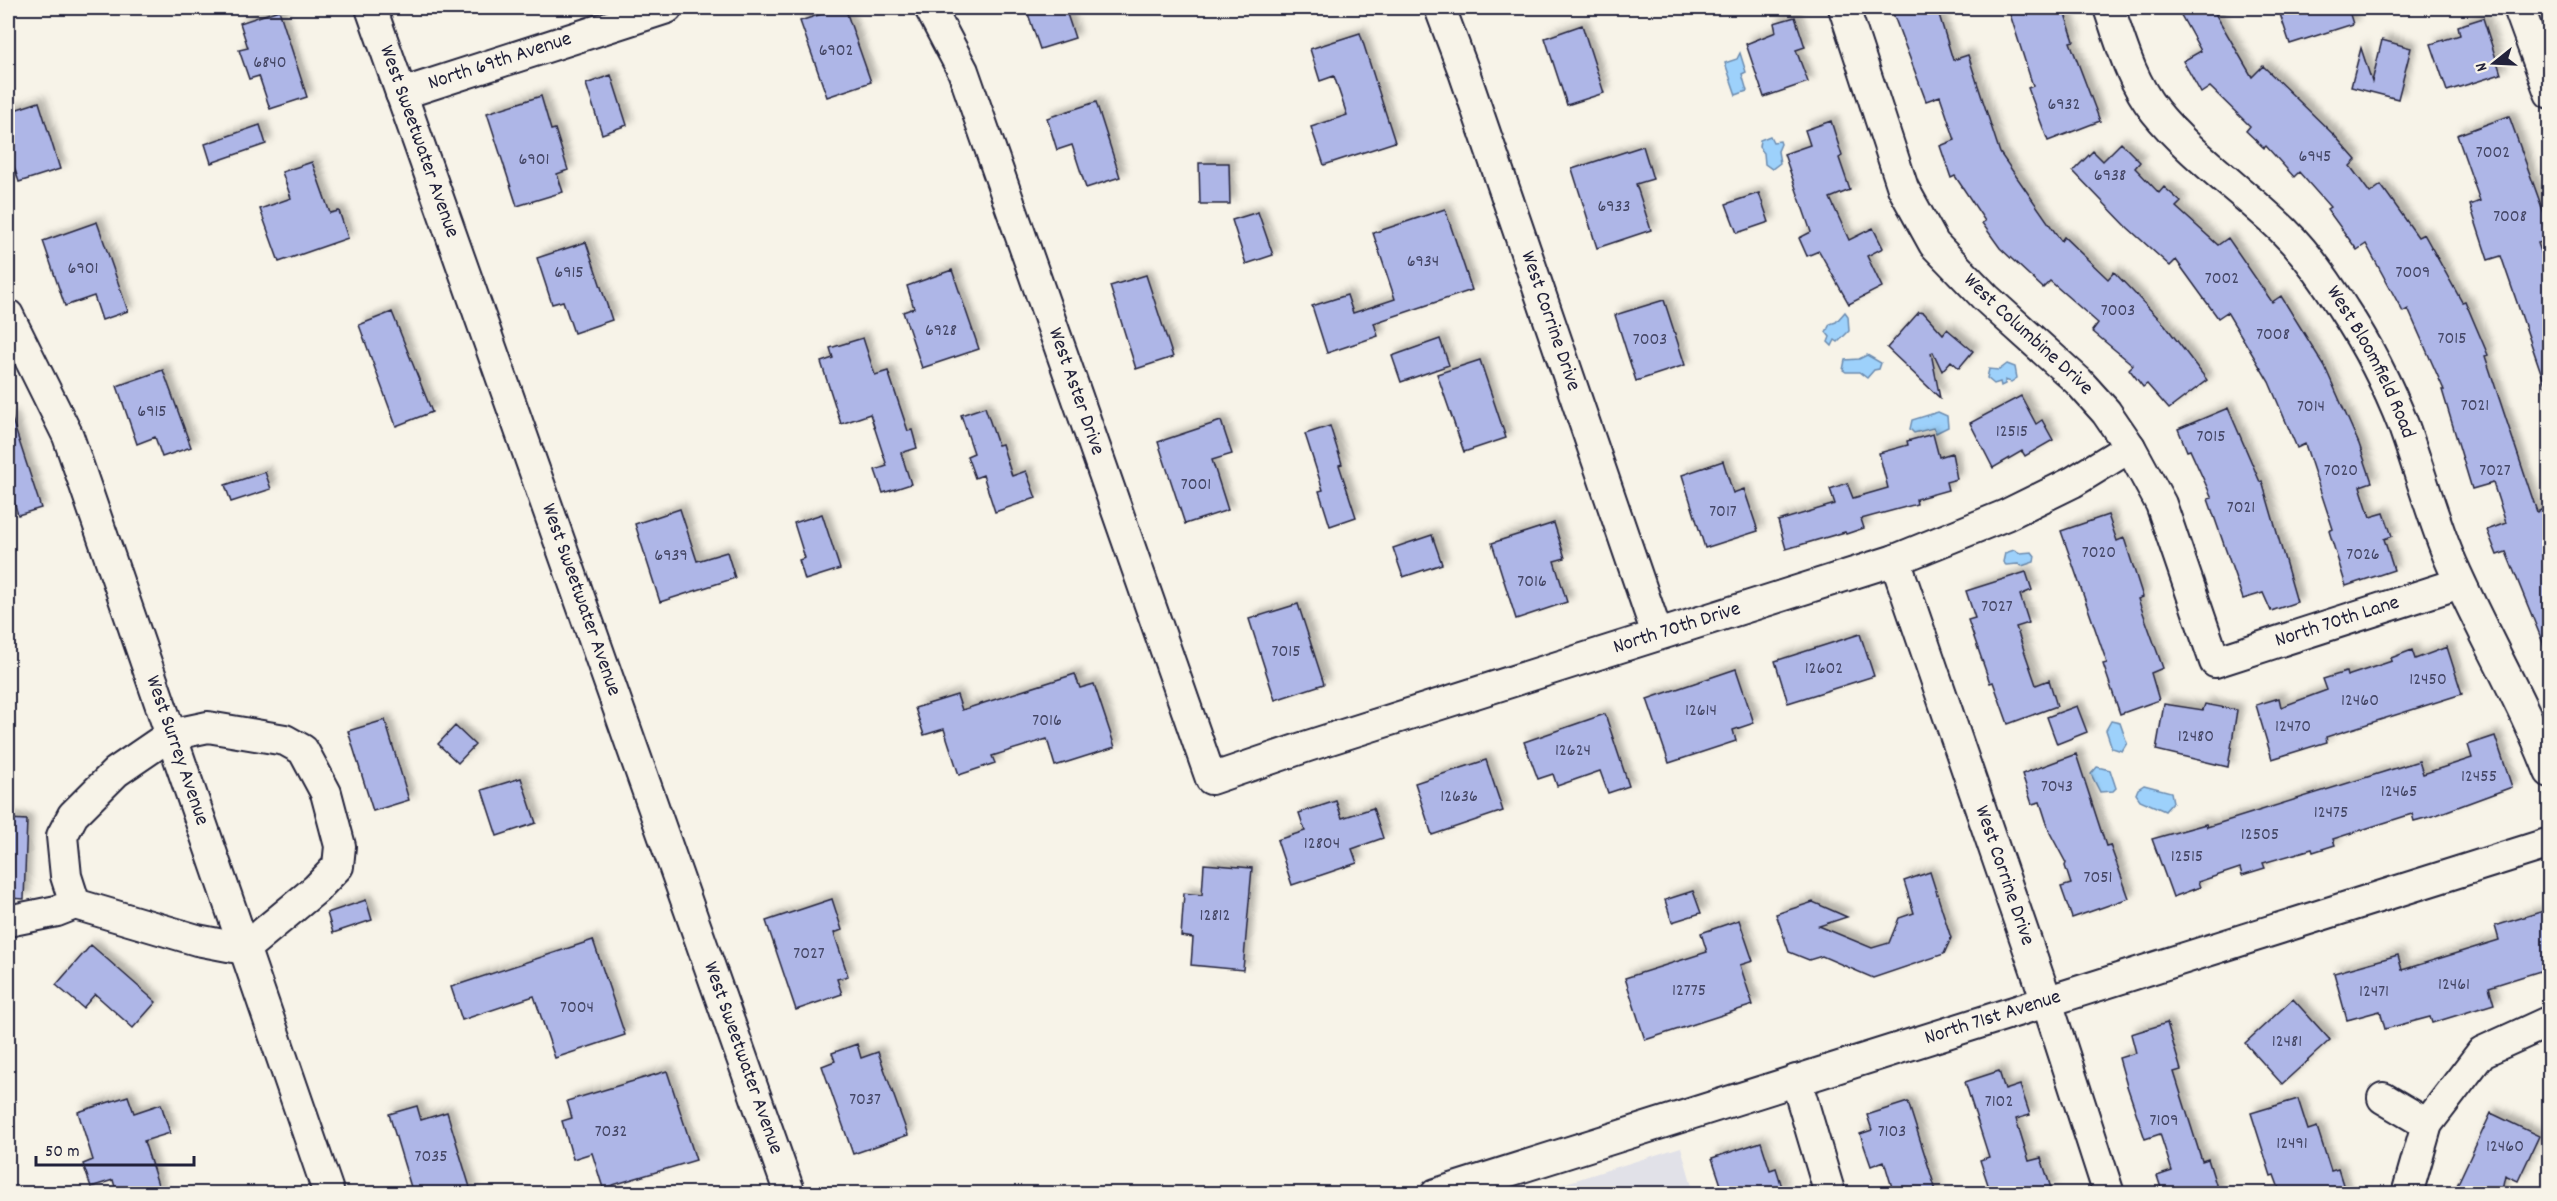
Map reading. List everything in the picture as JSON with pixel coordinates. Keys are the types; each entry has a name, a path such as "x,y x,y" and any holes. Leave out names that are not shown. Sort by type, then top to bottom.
{"street":[{"name":"West Sweetwater Avenue","path":"371,8 790,1194"},
{"name":"North 69th Avenue","path":"401,94 666,8"},
{"name":"West Aster Drive","path":"930,8 963,71 1211,779"},
{"name":"West Corrine Drive","path":"1440,8 1657,634"},
{"name":"West Columbine Drive","path":"1844,8 1903,188 1934,244 1986,298 2078,381 2106,412 2130,447 2162,504 2215,662"},
{"name":"West Bloomfield Road","path":"2109,8 2126,57 2142,92 2155,111 2176,134 2284,232 2312,264 2344,309 2373,358 2404,426 2437,528 2460,583 2550,772"},
{"path":"2519,8 2550,93"},
{"name":"West Surrey Avenue","path":"8,315 68,435 329,1194"},
{"name":"North 70th Drive","path":"1211,779 1657,634 1895,560 2006,515 2073,482 2130,447"},
{"name":"West Corrine Drive","path":"1895,560 2047,1002 2109,1194"},
{"name":"North 70th Lane","path":"2215,662 2460,583"},
{"path":"8,921 57,911 75,904 197,940 244,949 316,889 338,866 340,846 326,793 303,750 285,740 208,727 170,735 116,772 73,814 62,836 66,876 75,904"},
{"name":"North 71st Avenue","path":"1436,1194 2550,843"},
{"path":"2407,1194 2427,1124 2482,1052 2550,1021"},
{"path":"1796,1080 1830,1194"},
{"path":"2383,1098 2427,1124"}],"shaded area":[{"path":"1681,1147 1694,1193 1534,1193"}],"water":[{"path":"1740,53 1746,72 1742,74 1747,91 1736,95 1725,63 1737,59"},
{"path":"1770,136 1773,142 1780,141 1781,144 1778,151 1780,163 1772,169 1765,164 1764,153 1759,147 1760,140"},
{"path":"1845,312 1848,316 1849,331 1838,342 1835,340 1832,346 1828,342 1830,337 1826,332 1830,324 1836,322"},
{"path":"1867,355 1881,363 1879,369 1874,370 1867,378 1859,372 1843,370 1845,360 1859,359"},
{"path":"2007,364 2015,367 2017,378 2011,382 2005,380 2005,384 2001,386 2000,382 1994,384 1987,378 1989,369 1999,370"},
{"path":"1938,412 1947,416 1948,427 1936,433 1933,428 1914,433 1910,429 1912,420"},
{"path":"2014,550 2020,553 2032,552 2035,556 2034,562 2022,566 2006,565 2003,562 2005,553"},
{"path":"2111,721 2120,723 2127,743 2122,751 2112,748 2106,730"},
{"path":"2097,767 2110,770 2116,788 2113,791 2100,792 2091,774"},
{"path":"2144,785 2171,792 2173,802 2165,811 2140,800 2136,794 2138,789"}],"building":[{"path":"845,8 871,82 827,97 800,21"},
{"path":"1026,8 1065,8 1075,38 1040,49"},
{"path":"1891,8 1937,8 1953,60 1968,55 2000,153 2061,241 2064,237 2108,279 2114,272 2165,325 2207,380 2169,409 2147,384 2143,387 2129,369 2133,365 2092,331 2098,323 2050,281 2043,288 2000,248 1982,223 1985,221 1955,176 1951,178 1940,146 1955,140 1940,96 1926,101"},
{"path":"2008,8 2063,8 2074,41 2070,42 2100,121 2048,141 2028,88 2033,86"},
{"path":"2177,8 2212,8 2252,77 2263,66 2335,136 2356,160 2350,166 2370,193 2381,185 2418,237 2424,234 2462,302 2465,301 2488,355 2485,356 2537,512 2543,509 2550,527 2550,660 2506,552 2497,555 2487,530 2506,523 2493,483 2472,489 2442,390 2444,390 2408,309 2403,312 2366,244 2357,250 2327,209 2330,207 2299,172 2294,177 2266,146 2264,148 2246,131 2250,126 2210,87 2201,93 2183,61 2201,51"},
{"path":"2278,8 2348,8 2353,24 2290,44"},
{"path":"279,10 307,97 270,109 259,76 249,79 239,50 248,48 240,23"},
{"path":"1795,17 1805,47 1796,50 1808,82 1764,97 1746,44 1776,32 1774,23"},
{"path":"2483,18 2501,74 2447,91 2431,44 2460,35 2458,26"},
{"path":"1582,25 1604,93 1567,105 1545,38"},
{"path":"1360,33 1395,142 1324,165 1311,127 1347,115 1334,76 1320,81 1310,49"},
{"path":"2382,40 2411,48 2398,99 2351,87 2361,48 2372,82"},
{"path":"611,75 627,125 602,134 586,84"},
{"path":"541,96 551,130 555,129 568,170 557,174 563,192 517,206 487,113"},
{"path":"39,102 60,169 19,182 8,148 8,112"},
{"path":"1096,102 1120,177 1086,188 1072,145 1057,150 1047,118"},
{"path":"2509,116 2550,230 2550,240 2538,243 2550,279 2550,386 2546,387 2501,256 2488,260 2470,205 2480,201 2457,135"},
{"path":"1831,121 1842,156 1839,158 1850,190 1830,198 1849,240 1873,228 1883,248 1867,256 1882,287 1849,304 1819,251 1807,256 1799,238 1811,232 1784,154 1810,145 1805,130"},
{"path":"260,125 266,144 211,163 205,144"},
{"path":"2121,143 2140,162 2135,168 2159,193 2164,187 2181,202 2176,207 2218,245 2228,238 2272,302 2281,296 2325,367 2359,444 2372,482 2360,486 2370,517 2384,513 2392,536 2384,539 2394,570 2346,586 2329,531 2333,529 2305,444 2297,448 2269,382 2227,312 2218,318 2176,260 2170,266 2128,228 2073,171 2093,151 2103,161"},
{"path":"1643,146 1653,179 1636,184 1651,230 1597,248 1572,169"},
{"path":"312,162 330,213 339,211 348,238 279,262 260,209 291,198 282,172"},
{"path":"1199,163 1229,163 1230,204 1200,204"},
{"path":"1759,193 1769,222 1737,233 1726,204"},
{"path":"1445,209 1472,290 1374,323 1378,336 1327,353 1312,306 1347,295 1353,313 1395,299 1373,233"},
{"path":"1258,212 1273,255 1246,264 1232,220"},
{"path":"97,222 128,311 102,320 94,296 65,306 43,241"},
{"path":"586,242 612,320 574,333 563,301 552,304 537,258"},
{"path":"952,270 979,349 922,368 903,312 914,308 907,286"},
{"path":"1146,275 1173,357 1136,369 1110,286"},
{"path":"1664,300 1685,365 1636,381 1615,315"},
{"path":"392,312 432,412 396,426 359,325"},
{"path":"1919,312 1924,313 1943,334 1947,329 1973,351 1959,368 1951,361 1942,371 1933,352 1931,353 1940,398 1887,348"},
{"path":"863,338 875,375 888,371 908,431 912,430 917,448 901,453 911,484 883,493 875,470 887,466 870,414 841,424 821,362 833,358 830,348"},
{"path":"1440,339 1449,365 1401,382 1392,356"},
{"path":"1480,360 1506,438 1464,452 1437,374"},
{"path":"163,370 191,447 162,457 155,437 137,444 117,386"},
{"path":"2021,396 2036,424 2042,420 2053,440 2025,456 2022,451 1993,468 1970,423"},
{"path":"985,407 998,445 1002,444 1012,476 1026,471 1036,498 995,512 983,475 975,478 967,456 974,453 961,415"},
{"path":"2228,408 2260,482 2262,481 2297,602 2271,611 2263,593 2243,599 2208,499 2212,498 2178,429"},
{"path":"11,416 41,508 18,515 8,482 8,417"},
{"path":"1221,421 1232,454 1212,460 1228,510 1185,524 1158,442"},
{"path":"1330,426 1342,464 1339,465 1356,517 1330,526 1319,491 1323,490 1305,434"},
{"path":"1933,434 1939,457 1952,453 1957,479 1946,482 1948,490 1916,499 1917,504 1861,519 1864,528 1786,549 1778,521 1835,504 1830,489 1847,483 1853,498 1888,488 1879,453 1908,445 1907,441"},
{"path":"1723,461 1733,493 1744,489 1758,531 1705,548 1682,475"},
{"path":"265,472 271,489 231,502 225,485"},
{"path":"680,509 697,561 727,552 735,578 660,602 635,524"},
{"path":"822,514 840,569 805,580 799,560 805,558 794,523"},
{"path":"2108,515 2117,541 2124,538 2143,597 2138,599 2163,668 2151,673 2159,700 2120,714 2103,664 2107,663 2061,531"},
{"path":"1554,523 1565,558 1554,561 1567,602 1516,619 1492,543"},
{"path":"1432,535 1442,564 1403,577 1393,548"},
{"path":"2026,572 2032,590 2020,595 2029,623 2016,627 2036,685 2049,680 2057,706 2008,724 1993,682 1990,683 1968,620 1975,618 1966,591"},
{"path":"1298,604 1324,684 1275,700 1249,619"},
{"path":"1860,634 1874,676 1788,703 1775,661"},
{"path":"2447,647 2462,694 2326,737 2327,742 2272,759 2256,705 2279,698 2281,707 2327,690 2323,679 2346,672 2347,676 2392,661 2391,658 2412,650 2415,659"},
{"path":"1736,669 1754,723 1733,730 1736,741 1669,763 1647,699"},
{"path":"1075,674 1080,688 1094,684 1115,747 1055,766 1047,739 992,756 995,763 959,775 944,729 924,735 915,708 957,695 962,710"},
{"path":"2164,704 2203,710 2205,704 2237,710 2228,767 2156,750"},
{"path":"2077,706 2087,732 2057,744 2047,717"},
{"path":"1605,714 1629,786 1608,793 1600,771 1557,786 1553,774 1538,779 1524,742"},
{"path":"385,720 409,800 373,811 348,731"},
{"path":"455,726 475,745 458,763 438,744"},
{"path":"2495,736 2512,787 2436,815 2414,821 2412,814 2333,839 2335,845 2263,863 2265,868 2242,875 2240,868 2198,882 2200,887 2173,897 2152,839 2206,824 2207,827 2419,761 2423,774 2472,758 2468,745"},
{"path":"2076,754 2106,846 2110,845 2129,898 2072,918 2061,887 2071,884 2066,863 2050,833 2040,802 2032,804 2022,774"},
{"path":"1486,760 1503,811 1432,835 1415,783"},
{"path":"521,778 536,823 497,836 482,790"},
{"path":"1336,801 1342,818 1373,808 1383,838 1352,849 1357,863 1292,885 1277,840 1305,831 1299,813"},
{"path":"8,819 27,820 24,899 8,898"},
{"path":"1204,864 1252,868 1243,970 1191,965 1193,938 1181,936 1184,893 1202,895"},
{"path":"1930,872 1951,938 1944,954 1873,978 1822,956 1809,960 1789,952 1776,914 1813,902 1847,917 1819,926 1872,948 1889,943 1899,918 1914,913 1904,881"},
{"path":"1693,891 1701,913 1672,922 1665,900"},
{"path":"832,899 842,930 834,933 848,976 837,979 842,994 796,1010 766,921"},
{"path":"366,900 372,920 333,933 327,913"},
{"path":"2550,909 2550,968 2489,987 2494,1004 2432,1023 2430,1017 2385,1029 2380,1011 2347,1020 2334,973 2398,955 2402,970 2499,940 2495,926"},
{"path":"1739,920 1753,961 1740,965 1753,1005 1645,1040 1625,978 1707,952 1701,933"},
{"path":"593,940 625,1035 555,1058 534,996 462,1020 451,987"},
{"path":"91,945 156,1002 133,1028 95,994 83,1008 56,985"},
{"path":"2293,999 2330,1040 2282,1084 2245,1043"},
{"path":"2167,1023 2181,1070 2174,1072 2202,1161 2208,1159 2219,1194 2163,1194 2157,1176 2172,1171 2160,1134 2145,1139 2127,1086 2119,1058 2136,1053 2131,1034"},
{"path":"857,1044 861,1058 878,1052 908,1135 853,1154 822,1066 835,1061 832,1053"},
{"path":"667,1071 696,1160 603,1188 592,1153 573,1159 562,1121 572,1118 567,1101"},
{"path":"1999,1071 2005,1090 2020,1085 2030,1115 2016,1119 2029,1161 2041,1158 2051,1188 2034,1194 1991,1194 1980,1160 1989,1157 1965,1082"},
{"path":"128,1096 134,1113 161,1104 170,1133 144,1141 161,1194 117,1194 113,1180 91,1187 83,1164 93,1160 78,1112"},
{"path":"2298,1099 2308,1130 2317,1127 2331,1171 2338,1169 2346,1194 2281,1194 2274,1175 2271,1176 2251,1113"},
{"path":"1908,1102 1937,1194 1894,1194 1884,1161 1871,1166 1860,1134 1872,1130 1867,1115"},
{"path":"417,1106 421,1120 447,1112 472,1194 413,1194 389,1114"},
{"path":"2491,1113 2539,1136 2518,1181 2505,1175 2501,1194 2453,1194"},
{"path":"1761,1142 1770,1170 1776,1168 1783,1190 1772,1194 1724,1194 1712,1158"}]}
